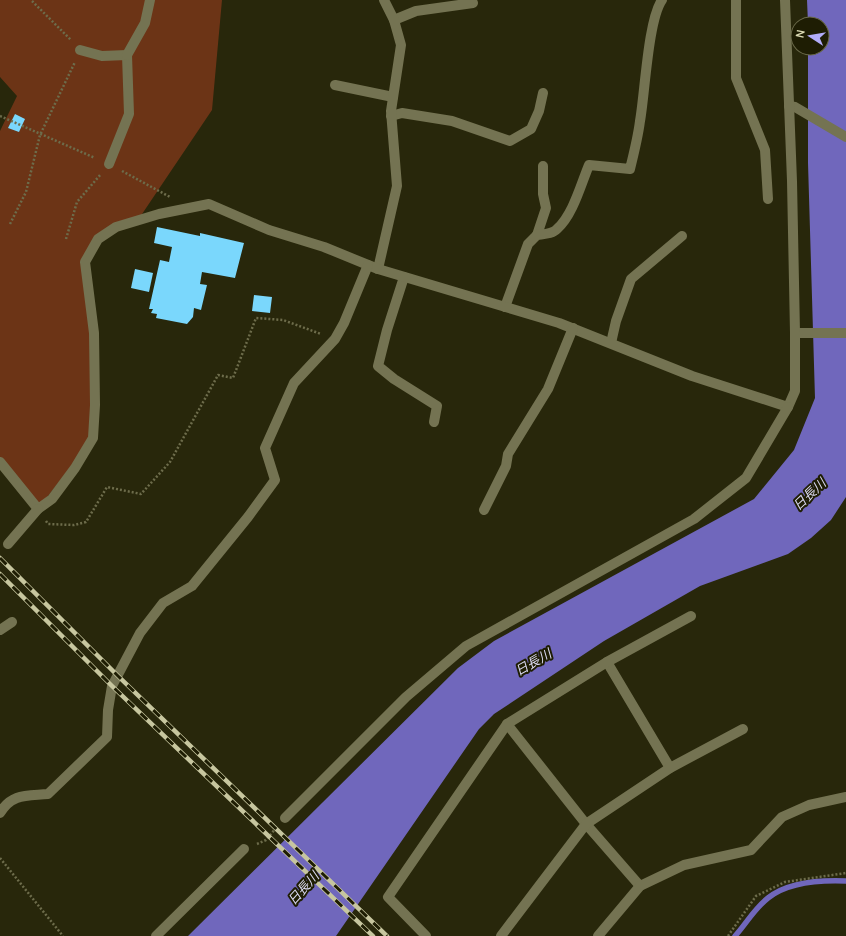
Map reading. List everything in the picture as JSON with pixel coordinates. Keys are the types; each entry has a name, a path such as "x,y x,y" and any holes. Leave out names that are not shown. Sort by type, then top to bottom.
{"street":[{"path":"109,164 129,114 127,55 145,23 150,0"},
{"path":"378,269 397,186 391,116 400,45 394,20 384,0"},
{"path":"537,235 546,234 557,230 572,207 589,165 630,169 640,121 650,43 658,6 662,0"},
{"path":"736,0 736,78 765,150 768,199"},
{"path":"285,818 406,698 466,646 694,519 746,478 788,407 795,391 799,333 792,107 785,0"},
{"path":"394,20 416,11 473,3"},
{"path":"80,50 102,56 127,55"},
{"path":"335,85 393,97"},
{"path":"391,116 402,114 452,120 510,141 531,129 539,111 543,93"},
{"path":"792,107 846,137"},
{"path":"505,307 528,244 537,235 546,208 543,194 543,166"},
{"path":"8,544 38,509 52,499 75,468 93,438 95,405 94,333 85,262 98,239 116,227 159,214 209,204 269,230 324,247 378,269 573,328 692,376 788,407"},
{"path":"611,343 616,321 632,279 682,236"},
{"path":"0,813 6,804 20,796 48,794 108,736 108,710 112,686 140,633 163,603 192,586 248,517 275,480 265,448 294,383 335,339 353,304 368,265"},
{"path":"404,276 387,330 378,366 394,379 437,406 434,422"},
{"path":"484,510 506,466 508,454 548,389 573,328"},
{"path":"799,333 846,333"},
{"path":"0,462 38,509"},
{"path":"426,936 388,897 507,724 607,662 691,616"},
{"path":"0,630 12,622"},
{"path":"607,662 670,768"},
{"path":"507,724 586,824 640,886"},
{"path":"501,936 586,824 670,768 743,729"},
{"path":"598,936 640,886 684,865 751,850 782,817 809,805 846,797"},
{"path":"156,936 244,849"}],"path":[{"path":"10,224 26,192 40,135 80,50 32,1"},
{"path":"0,116 40,135"},
{"path":"66,239 76,202 109,164"},
{"path":"38,509 48,524 74,525 86,522 107,487 140,494 170,462 218,375 232,378 256,318 283,320 335,339"},
{"path":"244,849 266,840 285,818"},
{"path":"0,858 63,936"},
{"path":"728,936 756,896 785,882 846,873"}],"shaded area":[{"path":"0,0 222,0 212,110 138,220 98,239 85,262 94,333 93,438 38,509 0,459 0,131 17,96 0,77"}],"water":[{"name":"日長川","path":"807,0 846,0 846,497 831,520 811,538 788,554 700,586 604,641 494,714 479,729 336,936 188,936 458,668 494,641 754,499 794,450 815,398 808,163 808,56 830,56 830,16 808,16"}],"building":[{"path":"15,114 25,119 19,132 8,128"},
{"path":"157,227 200,236 200,233 244,243 235,278 202,272 200,284 207,285 201,310 194,308 193,317 187,324 156,318 157,314 151,313 153,309 149,309 160,260 169,262 172,247 154,243"},
{"path":"135,269 153,273 149,292 131,288"},
{"path":"254,295 272,297 270,313 252,311"}],"waterway":[{"path":"735,936 758,907 768,898 785,888 805,883 846,881"}],"railway":[{"path":"0,558 118,676 387,936"},
{"path":"0,574 112,686 373,936"}]}
